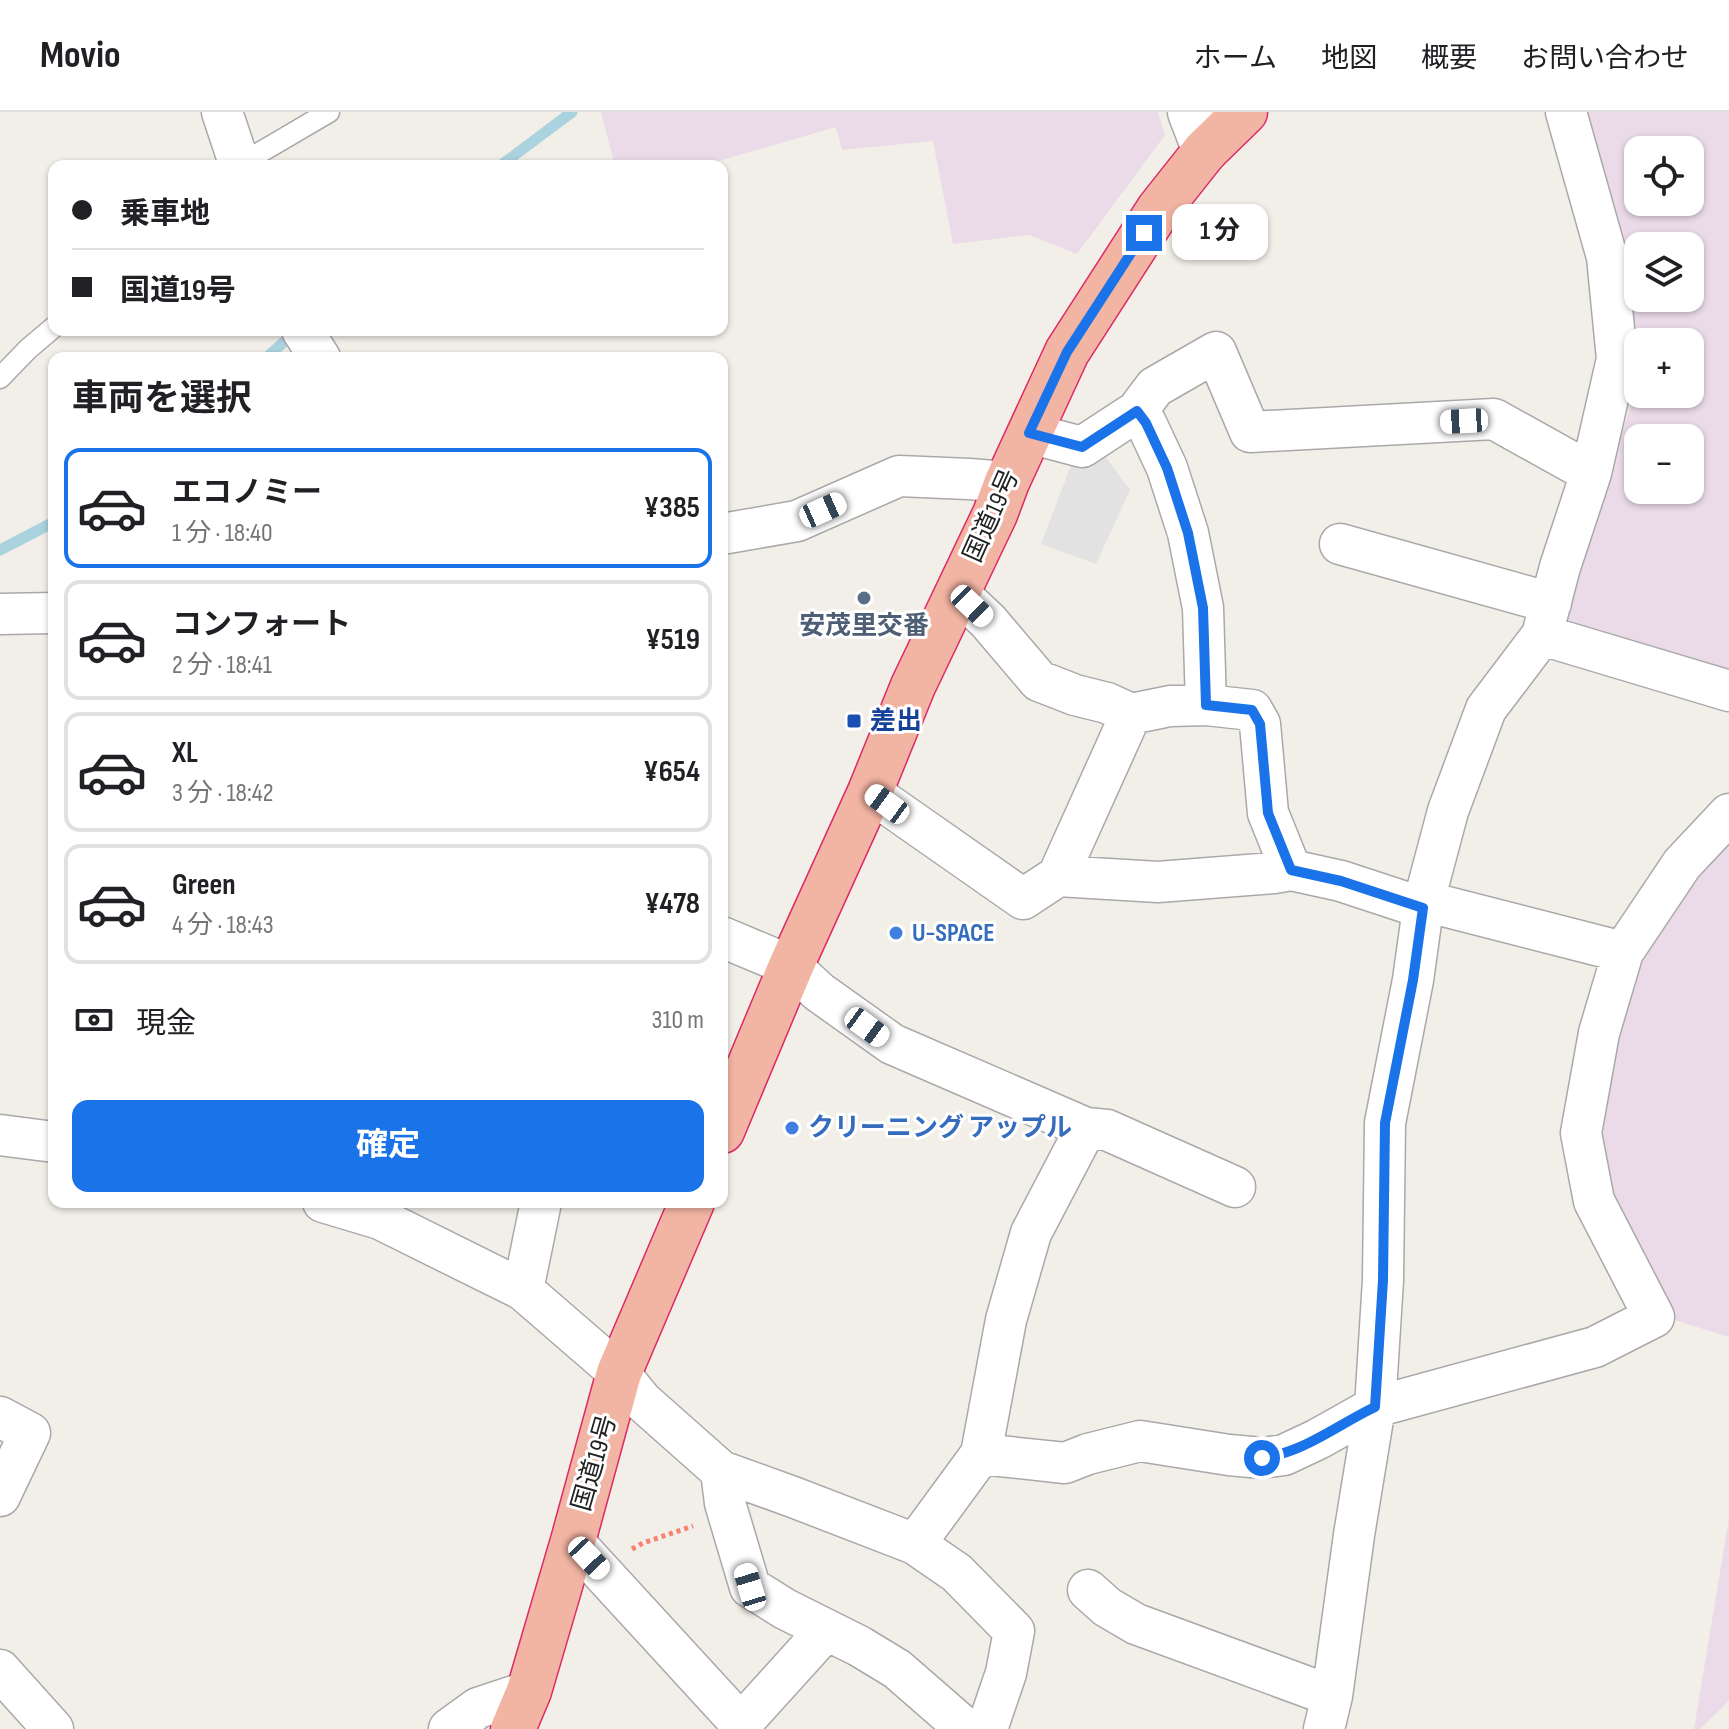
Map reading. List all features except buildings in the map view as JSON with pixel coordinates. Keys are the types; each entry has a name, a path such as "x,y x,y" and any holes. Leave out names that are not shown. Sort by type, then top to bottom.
{"highway":[{"name":"国道19号","path":"728,1117 913,686 995,514 1067,352 1159,209 1198,131 1245,112"},
{"name":"国道19号","path":"521,1710 573,1541 619,1373 689,1208"}],"street":[{"path":"222,112 237,160"},
{"path":"1088,1590 1107,1607 1136,1624 1328,1712 1375,1407 1383,1280 1385,1123 1413,980 1424,904 1448,811 1486,709 1546,619 1591,473 1617,359 1607,257 1566,112"},
{"path":"1029,433 1082,447 1137,411 1155,387 1216,352 1250,432 1494,419 1591,473"},
{"path":"1137,411 1167,468 1188,533 1203,608 1206,705"},
{"path":"728,533 797,521 899,476 1007,482"},
{"path":"1340,544 1546,619 1729,691"},
{"path":"957,592 988,621 1039,681 1131,714 1170,706 1206,705 1252,710 1260,724 1268,813 1291,870"},
{"path":"0,614 48,613"},
{"path":"870,792 1023,899 1058,876 1131,714"},
{"path":"981,1454 1065,1463 1140,1441 1229,1455 1262,1458 1284,1455 1375,1407 1595,1347 1654,1317 1594,1201 1581,1133 1599,1033 1623,952 1682,864 1729,814"},
{"path":"1058,876 1158,882 1291,870 1623,952"},
{"path":"728,940 791,966 819,992 892,1044 1086,1128 1107,1130 1235,1187"},
{"path":"915,1544 981,1454 1006,1320 1031,1233 1086,1128"},
{"path":"0,1135 48,1141"},
{"path":"343,1208 380,1219 523,1290 619,1373 642,1401 721,1471 915,1544 957,1573 1014,1631 1006,1673 987,1729"},
{"path":"523,1290 540,1208"},
{"path":"0,1417 30,1433 0,1496"},
{"path":"721,1471 727,1511 750,1587 897,1669 966,1729"},
{"path":"573,1541 741,1724 826,1630"},
{"path":"0,1670 53,1729"},
{"path":"449,1729 478,1708 521,1710"}],"lane":[{"path":"247,160 329,112"},
{"path":"0,378 48,332"}],"path":[{"path":"621,1556 643,1543 727,1511"}],"shaded area":[{"path":"601,112 1158,112 1165,135 1077,254 1029,235 953,244 933,141 842,150 836,127 722,160 613,160"},
{"path":"1582,112 1729,112 1729,684 1560,630 1624,427 1624,504 1704,504 1704,424 1625,424 1630,408 1704,408 1704,328 1635,328 1632,312 1704,312 1704,232 1624,232 1624,286"},
{"path":"1099,448 1130,490 1096,564 1041,544 1075,455"},
{"path":"1729,830 1729,1337 1668,1318 1587,1136 1630,955"},
{"path":"1729,1518 1729,1701 1700,1729 1694,1729"}],"waterway":[{"path":"508,160 572,112"},
{"path":"273,352 291,336"},
{"path":"0,550 48,525"}],"place":[{"name":"安茂里交番","path":"864,598"},
{"name":"差出","path":"854,721"},
{"name":"U-SPACE","path":"896,933"},
{"name":"クリーニング アップル","path":"792,1128"}],"route":[{"path":"1144,233 1067,352 1029,433 1082,447 1137,411 1167,468 1188,533 1203,608 1206,705 1252,710 1260,724 1268,813 1291,870 1341,881 1423,908 1413,980 1385,1123 1383,1280 1375,1407 1284,1455 1262,1458"}]}
